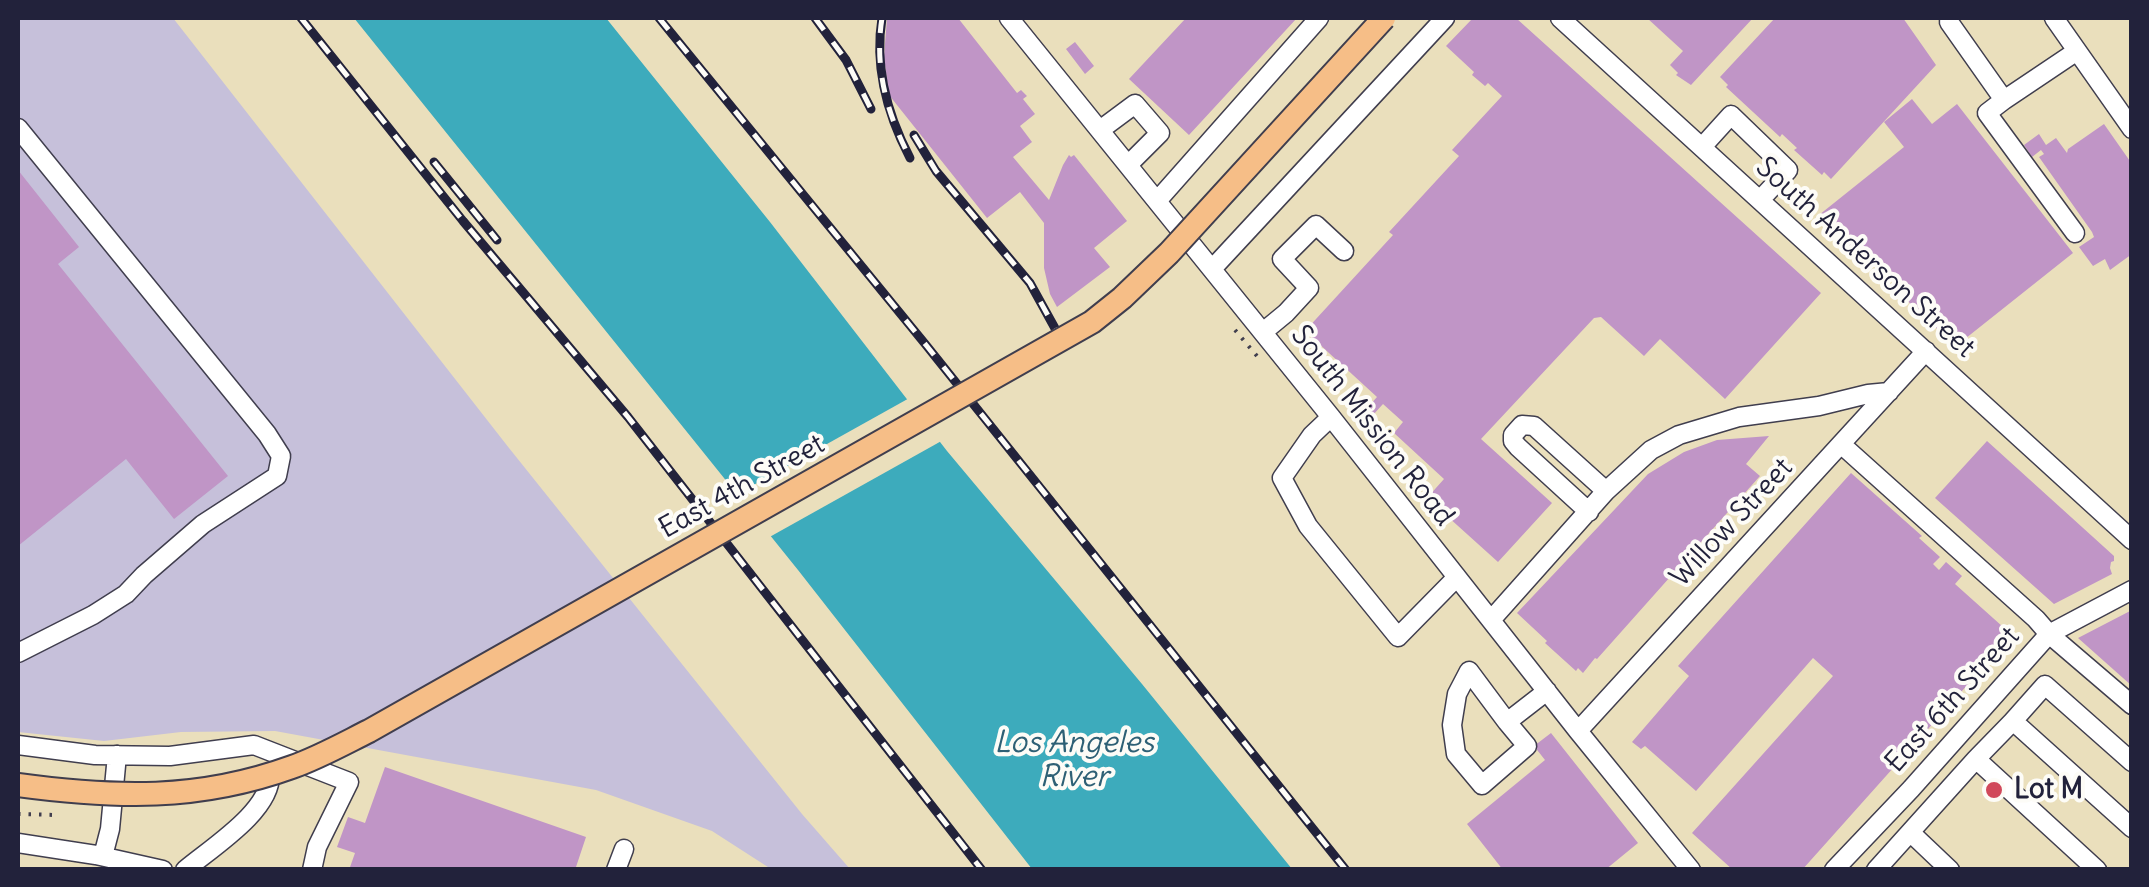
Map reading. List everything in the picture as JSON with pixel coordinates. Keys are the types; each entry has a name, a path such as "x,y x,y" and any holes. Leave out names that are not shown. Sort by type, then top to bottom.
{"main road":[{"name":"East 4th Street","path":"18,785 147,796 212,789 270,775 368,732 1078,331 1122,298 1169,252 1384,18"}],"street":[{"name":"South Mission Road","path":"1010,18 1691,870"},
{"path":"1157,201 1320,18"},
{"path":"1212,269 1444,18"},
{"path":"2054,18 2132,129"},
{"name":"South Anderson Street","path":"1572,21 1702,147 2132,540"},
{"path":"1950,22 2004,100"},
{"path":"2076,234 1987,113 2077,50"},
{"path":"1100,130 1135,104 1160,133 1128,165"},
{"path":"1702,147 1731,115 1788,170 1760,200"},
{"path":"18,128 281,456 276,476 203,524 126,594 18,654"},
{"path":"1263,332 1309,288 1282,260 1304,236 1316,225 1344,250"},
{"name":"Willow Street","path":"1578,732 1926,352"},
{"path":"1490,620 1606,491 1650,450 1679,436 1739,418 1889,392"},
{"path":"1331,417 1312,435 1282,478 1308,526 1398,638 1457,577"},
{"path":"1588,512 1518,446 1513,435 1522,425 1534,426 1606,491"},
{"path":"1842,445 2132,705"},
{"name":"East 6th Street","path":"1834,870 2050,634 2132,590"},
{"path":"1469,671 1507,722 1527,746 1482,785 1456,754 1452,724 1457,694 1469,671"},
{"path":"2006,682 2030,702"},
{"path":"1876,870 2045,685 2132,762"},
{"path":"1507,722 1547,691"},
{"path":"2012,721 2132,828"},
{"path":"18,745 95,755 170,756 254,745 349,782 318,847 312,870"},
{"path":"91,859 110,829 117,755"},
{"path":"1976,760 2097,870"},
{"path":"185,870 255,811 266,796 270,775"},
{"path":"1898,802 1950,870"},
{"path":"18,843 164,870"},
{"path":"616,870 624,849"}],"path":[{"path":"18,814 56,816"}],"shaded area":[{"path":"18,18 173,18 509,448 850,869 771,869 712,831 596,790 275,731 181,732 104,741 18,732"}],"water":[{"name":"Los Angeles River","path":"354,18 606,18 947,451 1292,869 1032,869 798,570"}],"pier":[{"path":"913,396 945,439 766,539 732,497"}],"building":[{"path":"887,18 958,18 1017,93 1021,90 1027,96 1023,99 1035,114 1020,126 1032,142 1013,157 1049,200 1063,165 1069,155 1074,155 1127,221 1094,248 1110,267 1057,307 1044,268 1044,223 1020,192 987,218 889,95 884,57"},
{"path":"1186,18 1297,18 1189,135 1129,79"},
{"path":"1473,18 1516,18 1821,293 1725,399 1660,339 1644,356 1601,317 1594,318 1481,439 1552,503 1498,562 1427,498 1444,479 1394,433 1403,422 1383,404 1373,415 1366,409 1377,397 1305,331 1393,235 1389,232 1459,156 1452,150 1502,96 1472,75 1474,72 1446,46"},
{"path":"1647,18 1753,18 1691,85 1676,75 1670,65 1683,51"},
{"path":"1775,18 1903,18 1936,65 1831,179 1794,150 1797,148 1782,134 1780,137 1720,77"},
{"path":"1075,42 1094,66 1085,74 1066,49"},
{"path":"1912,99 1932,124 1957,104 2073,253 1956,346 1912,306 1876,261 1868,267 1819,215 1904,147 1884,122"},
{"path":"2104,124 2132,164 2132,254 2110,270 2105,259 2093,266 2079,247 2094,237 2092,232 2039,157 2044,154 2041,150 2032,157 2024,145 2039,134 2046,145 2056,138 2067,153"},
{"path":"18,170 79,247 58,264 228,476 174,519 126,459 18,546"},
{"path":"1769,436 1746,464 1760,476 1583,673 1545,643 1517,613 1648,474 1684,452 1717,440"},
{"path":"1987,441 2114,556 2112,574 2054,604 1935,498"},
{"path":"1851,473 1922,536 1919,538 1940,557 1933,564 1939,570 1946,562 1962,576 1955,584 2012,635 1802,870 1733,870 1692,833 1833,676 1813,658 1696,791 1645,746 1641,749 1632,742 1689,676 1678,666"},
{"path":"2132,610 2132,686 2078,638"},
{"path":"1551,733 1638,843 1605,870 1503,870 1467,824 1545,760 1534,746"},
{"path":"385,767 586,837 575,870 349,870 355,853 337,847 348,817 365,823"}],"railway":[{"path":"301,18 463,221 628,417 982,870"},
{"path":"659,18 1346,870"},
{"path":"815,18 846,60 871,109"},
{"path":"882,18 880,55 884,90 910,158"},
{"path":"914,135 936,171 1030,283 1062,341"},
{"path":"434,162 497,240"}],"place":[{"name":"Lot M","path":"1994,790"}]}
